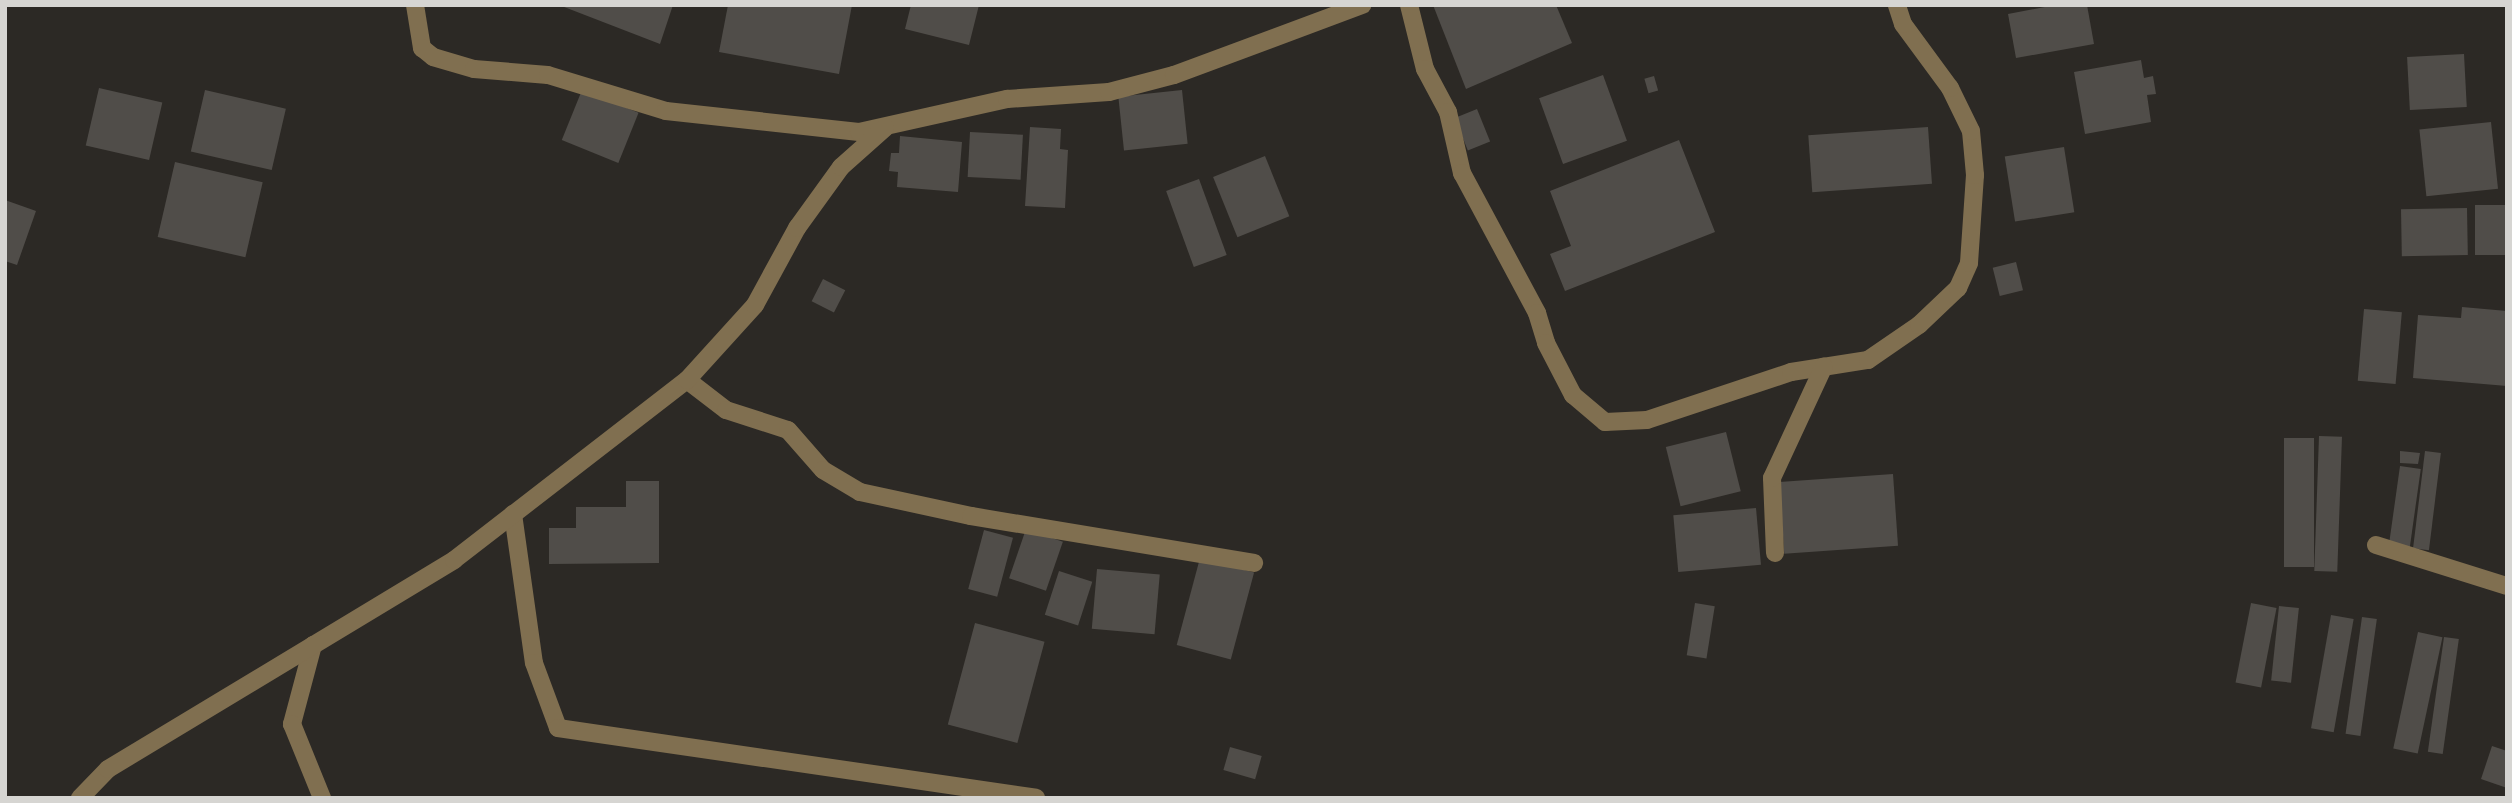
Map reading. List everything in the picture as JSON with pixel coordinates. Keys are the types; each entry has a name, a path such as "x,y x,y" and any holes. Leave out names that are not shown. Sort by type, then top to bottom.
{"street":[{"path":"415,5 422,48 433,57 474,69 548,75 666,111 859,132 1007,99 1109,92 1174,75 1362,5"},
{"path":"1409,5 1424,69 1448,112 1462,173 1537,313 1546,343 1573,395 1605,422 1647,420 1791,372 1868,360 1896,342 1942,305 1958,288 1969,263 1975,175 1971,131 1950,88 1903,24 1896,5"},
{"path":"80,798 108,769 454,560 687,380 755,305 797,228 841,167 885,128"},
{"path":"1775,553 1772,478 1824,366"},
{"path":"687,380 726,410 788,430 823,471 860,492 971,516 1254,563"},
{"path":"513,514 534,663 558,729 1036,798"},
{"path":"2376,545 2507,586"},
{"path":"313,645 292,724 322,798"}],"building":[{"path":"559,5 673,5 660,44"},
{"path":"728,5 852,5 839,74 719,52"},
{"path":"911,5 979,5 969,45 905,29"},
{"path":"1433,5 1556,5 1572,43 1466,89"},
{"path":"2055,5 2087,5 2094,44 2016,58 2008,14"},
{"path":"2464,54 2467,107 2410,110 2407,57"},
{"path":"2141,60 2144,78 2153,76 2156,94 2147,95 2151,122 2085,134 2074,72"},
{"path":"1603,75 1627,141 1563,164 1539,98"},
{"path":"1654,76 1658,90 1649,93 1644,79"},
{"path":"99,88 162,103 149,160 86,145"},
{"path":"205,90 286,109 272,170 191,151"},
{"path":"582,90 639,113 618,163 562,140"},
{"path":"1182,90 1188,144 1124,150 1118,97"},
{"path":"1477,109 1490,141 1468,150 1455,118"},
{"path":"2491,122 2498,189 2426,196 2419,130"},
{"path":"1030,127 1061,129 1060,149 1068,150 1065,208 1025,206"},
{"path":"1928,127 1932,184 1812,192 1808,135"},
{"path":"970,132 1023,135 1021,180 968,177"},
{"path":"900,136 962,142 958,192 897,187 898,172 889,171 891,153 899,153"},
{"path":"1679,140 1715,232 1565,291 1550,254 1571,246 1550,191"},
{"path":"2064,147 2074,212 2015,222 2005,156"},
{"path":"1265,156 1289,216 1237,237 1213,177"},
{"path":"175,162 263,182 245,257 158,237"},
{"path":"1199,179 1227,255 1194,267 1166,191"},
{"path":"5,200 36,211 17,265 5,261"},
{"path":"2475,205 2507,205 2507,255 2475,255"},
{"path":"2467,208 2468,255 2402,256 2401,209"},
{"path":"2016,262 2023,290 2000,296 1993,268"},
{"path":"823,279 845,290 834,313 812,301"},
{"path":"2462,307 2507,311 2507,386 2413,378 2418,315 2461,318"},
{"path":"2364,309 2402,312 2396,384 2358,381"},
{"path":"1726,432 1741,491 1681,506 1666,447"},
{"path":"2319,436 2342,437 2337,572 2314,571"},
{"path":"2284,438 2314,438 2314,567 2284,567"},
{"path":"2400,451 2420,453 2418,464 2400,463"},
{"path":"2425,451 2441,453 2429,550 2413,548"},
{"path":"2400,466 2421,469 2410,548 2389,545"},
{"path":"1893,474 1898,546 1784,554 1779,482"},
{"path":"626,481 659,481 659,563 549,564 549,528 576,528 576,507 626,507"},
{"path":"1756,508 1761,565 1678,572 1673,515"},
{"path":"1026,529 1063,542 1046,591 1009,578"},
{"path":"984,530 1013,538 997,597 968,589"},
{"path":"1200,558 1254,572 1231,659 1177,645"},
{"path":"1097,569 1160,574 1155,634 1092,629"},
{"path":"1059,571 1092,582 1078,626 1045,615"},
{"path":"1695,603 1715,606 1706,658 1687,655"},
{"path":"2251,603 2277,608 2261,687 2236,683"},
{"path":"2279,606 2299,608 2291,683 2271,681"},
{"path":"2331,615 2354,619 2334,732 2311,728"},
{"path":"2362,617 2377,619 2360,736 2346,734"},
{"path":"975,623 1045,642 1017,743 948,724"},
{"path":"2418,632 2442,637 2418,754 2393,748"},
{"path":"2444,637 2459,639 2443,754 2428,752"},
{"path":"2492,746 2507,751 2507,788 2481,779"},
{"path":"1230,747 1262,756 1255,779 1223,770"}]}
